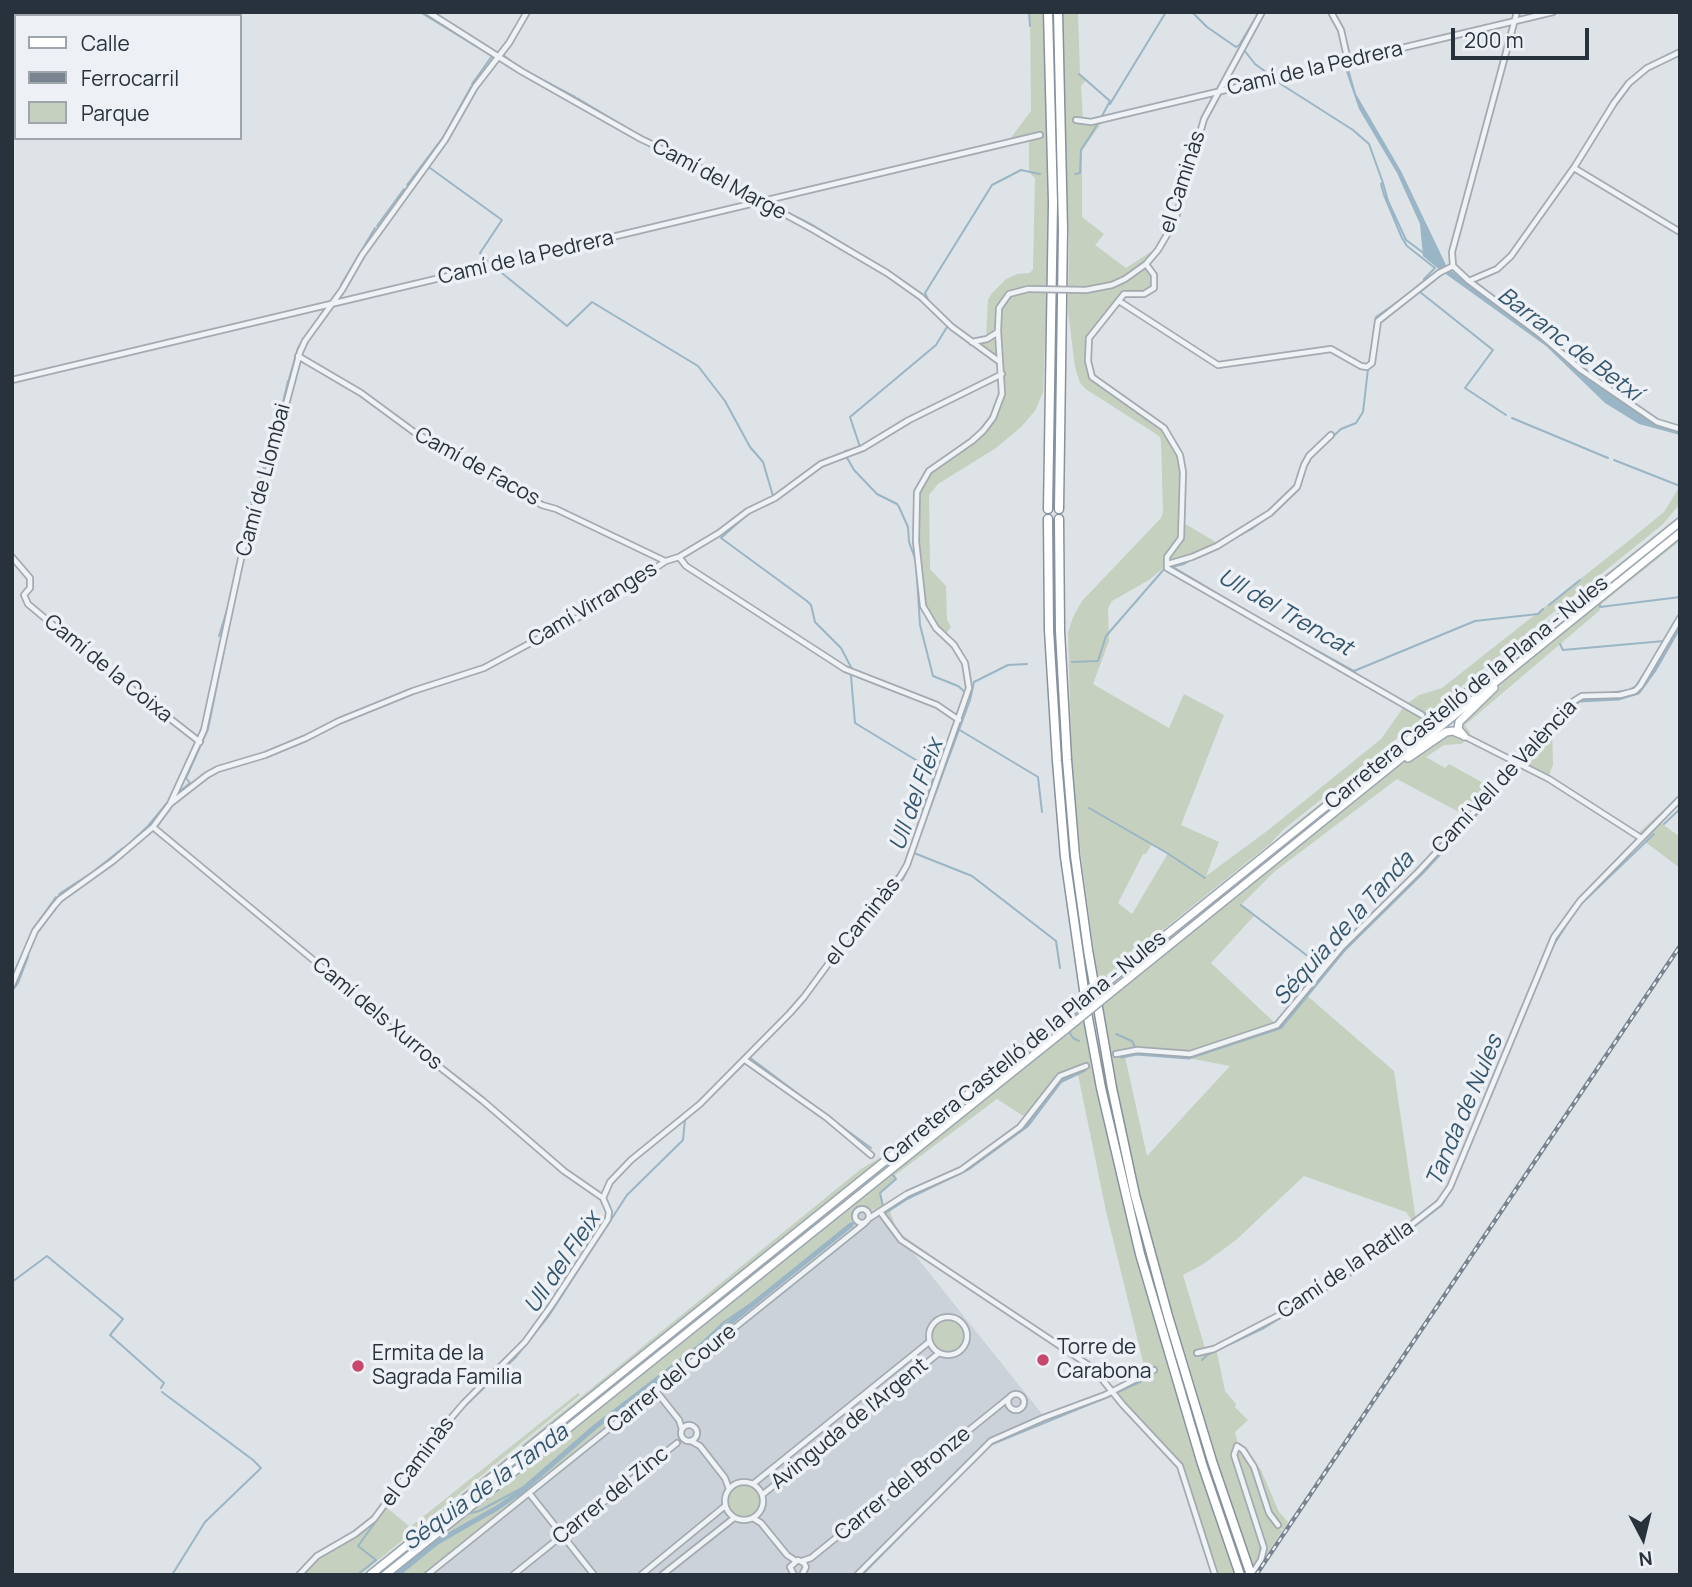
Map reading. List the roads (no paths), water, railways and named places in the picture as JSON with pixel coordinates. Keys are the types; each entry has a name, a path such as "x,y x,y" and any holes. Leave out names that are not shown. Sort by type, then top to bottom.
{"highway":[{"path":"1048,12 1053,191 1048,509"},
{"path":"1058,12 1063,217 1059,509"},
{"path":"1048,519 1049,630 1057,761 1065,857 1088,1018 1101,1088 1140,1254 1198,1451 1239,1572"},
{"path":"1059,519 1060,631 1067,760 1075,856 1101,1028 1135,1195 1154,1264 1212,1461 1252,1575"}],"main road":[{"name":"Carretera Castelló de la Plana - Nules","path":"370,1575 1680,522"},
{"name":"Carretera Castelló de la Plana - Nules","path":"385,1575 1680,533"},
{"path":"1464,736 1458,726 1464,716 1594,602"},
{"path":"1328,817 1440,735 1449,731 1464,736"}],"street":[{"name":"Camí del Marge","path":"428,12 497,56 641,139 762,202 887,274 921,297 940,317 1001,362"},
{"name":"Camí de Llombai","path":"12,985 35,931 60,899 113,861 153,827 170,804 200,742 210,707 222,639 250,517 272,458 298,356 305,341 333,304 374,237 445,140 475,87 509,43 527,12"},
{"name":"el Caminàs","path":"299,1575 317,1556 355,1534 374,1519 433,1439 464,1403 525,1342 600,1233 608,1212 603,1198 610,1182 631,1160 700,1104 804,997 862,916 900,877 907,865 966,700 969,679 965,663 957,649 936,628 923,606 916,541 917,492 929,471 972,441 993,418 1002,394 998,331 999,308 1003,301 1017,290 1086,290 1112,285 1146,264 1158,250 1175,221 1200,130 1262,12"},
{"path":"1331,12 1341,30 1348,61"},
{"path":"1517,12 1452,252 1453,266 1600,383 1657,422 1680,429"},
{"name":"Camí de la Pedrera","path":"1076,120 1091,122 1553,12"},
{"path":"1469,281 1497,269 1511,256 1574,168 1629,83 1647,68 1680,52"},
{"name":"Camí de la Pedrera","path":"12,380 1040,135"},
{"path":"1574,168 1680,232"},
{"path":"1146,264 1154,275 1154,288 1144,294 1124,294 1089,338 1089,371 1098,383 1167,431 1180,455 1183,472 1181,538 1167,557 1167,568 1422,715"},
{"path":"1119,301 1218,365 1331,349 1361,366 1367,366 1372,363 1378,321 1439,273 1453,266"},
{"path":"972,342 987,339 998,331"},
{"name":"Camí de Facos","path":"298,356 361,393 414,432 542,505 556,509 666,561"},
{"name":"Camí Virranges","path":"170,804 218,769 265,755 413,691 484,668 590,611 666,561 679,557 719,533 748,511 775,498 821,464 863,448 909,420 1002,374"},
{"path":"1168,564 1183,561 1217,546 1270,513 1297,487 1304,465 1313,450 1331,435"},
{"path":"679,557 686,566 845,669 937,705 959,720"},
{"name":"Camí de la Coixa","path":"12,558 30,578 30,588 24,596 28,604 200,742"},
{"name":"Camí Vell de València","path":"1116,1054 1137,1050 1190,1054 1277,1025 1341,948 1418,872 1543,738 1563,708 1582,696 1620,695 1635,691 1680,618"},
{"path":"1464,736 1549,779 1641,838"},
{"name":"Camí de la Ratlla","path":"1197,1353 1214,1349 1291,1309 1365,1261 1440,1203 1450,1187 1554,937 1580,901 1680,799"},
{"name":"Camí dels Xurros","path":"153,827 317,963 395,1032 483,1101 564,1171 603,1198"},
{"path":"745,1059 827,1118 871,1155"},
{"path":"866,1211 866,1221 857,1222 854,1217 860,1209 880,1213 907,1194 961,1170 1020,1127 1060,1076 1086,1066"},
{"path":"880,1213 901,1240 1093,1368 1135,1419 1180,1466 1215,1575"},
{"name":"Carrer del Coure","path":"427,1575 851,1236 866,1221 880,1213"},
{"name":"Carrer del Coure","path":"851,1236 857,1222"},
{"path":"947,1317 953,1317 963,1324 967,1336 962,1348 951,1355 939,1353 929,1342 929,1331 936,1321 947,1317"},
{"name":"Avinguda de l'Argent","path":"753,1484 929,1342"},
{"name":"Avinguda de l'Argent","path":"762,1495 939,1353"},
{"path":"858,1575 991,1441 1113,1391 1154,1370"},
{"path":"656,1391 679,1420 686,1434 725,1478 729,1489"},
{"path":"1020,1395 1024,1403 1019,1409 1010,1407 1010,1397 1020,1395"},
{"name":"Carrer del Bronze","path":"802,1575 811,1558 1010,1397"},
{"name":"Carrer del Bronze","path":"995,1410 1010,1407"},
{"path":"686,1434 695,1427 699,1446"},
{"name":"Carrer del Zinc","path":"513,1575 686,1434 697,1436"},
{"path":"1252,1575 1261,1560 1264,1548 1234,1455 1237,1446 1243,1450 1254,1467 1269,1513 1278,1525"},
{"path":"725,1478 735,1483 753,1484 762,1495 762,1505 755,1516 744,1520 734,1518 725,1506 725,1497 735,1483"},
{"path":"529,1493 594,1575"},
{"path":"641,1575 725,1506"},
{"path":"755,1516 787,1555 806,1567"},
{"path":"662,1575 734,1518"},
{"path":"787,1555 791,1571"},
{"name":"Carrer del Bronze","path":"799,1561 811,1558"},
{"path":"791,1571 799,1561"}],"water":[{"name":"Barranc de Betxí","path":"1347,62 1356,94 1401,171 1447,267 1441,271 1423,256 1420,224 1397,173 1359,109 1343,63"},
{"name":"Barranc de Betxí","path":"1449,269 1656,423 1680,430 1680,435 1639,424 1605,403 1546,346 1443,272"}],"waterway":[{"path":"420,12 492,56 472,84"},
{"path":"1029,12 1030,26"},
{"path":"1110,104 1166,12"},
{"path":"1192,12 1207,27 1236,47 1239,45"},
{"path":"1240,44 1259,12"},
{"path":"1244,50 1255,64 1273,77"},
{"path":"503,55 520,68 575,97"},
{"path":"1079,74 1110,101 1102,116"},
{"path":"1276,81 1353,130 1369,144 1383,183 1384,195 1402,238 1407,246 1435,268 1424,282"},
{"path":"407,185 444,136 471,87"},
{"path":"577,98 637,134 710,169"},
{"path":"1075,174 1080,173 1081,150 1097,125"},
{"path":"430,168 502,220 480,253 489,263"},
{"path":"929,302 925,293 992,185 1021,170 1040,174"},
{"path":"713,171 748,190"},
{"path":"1383,183 1406,240 1425,254"},
{"path":"377,226 404,189"},
{"path":"750,192 762,198"},
{"path":"771,204 853,250"},
{"path":"341,285 375,228"},
{"path":"497,269 567,326 592,302 698,366 725,401 750,447 763,462 773,496"},
{"path":"1443,273 1420,292 1493,350 1465,388 1506,415"},
{"path":"902,281 922,294"},
{"path":"1369,364 1376,317 1402,299"},
{"path":"289,379 298,348 324,310"},
{"path":"860,447 850,417 936,345 947,327"},
{"path":"1326,443 1341,429 1356,423 1363,412 1368,369"},
{"path":"251,502 275,437 288,381"},
{"path":"1512,418 1608,458"},
{"path":"845,451 855,449"},
{"path":"846,456 854,470 877,494 899,507 908,527 909,542 916,561 920,625 933,676 958,686 965,692"},
{"path":"1614,460 1680,486"},
{"path":"1296,491 1302,478"},
{"path":"773,502 749,513 721,538 807,601 811,605 815,622 841,648 852,669"},
{"path":"241,550 249,509"},
{"path":"1232,539 1272,514"},
{"path":"1171,567 1196,557"},
{"name":"Ull del Trencat","path":"1173,567 1354,671 1475,621 1538,614 1543,609"},
{"path":"1072,662 1098,661 1106,636 1165,568"},
{"name":"Ull del Trencat","path":"1549,605 1580,580"},
{"path":"219,636 231,597"},
{"name":"Ull del Trencat","path":"1600,605 1680,597"},
{"name":"Séquia de la Tanda","path":"1545,738 1569,707 1579,700 1618,698 1638,692 1680,625"},
{"path":"1560,644 1563,650 1664,641"},
{"path":"179,792 190,783 186,778 208,729 224,650"},
{"path":"1610,693 1636,686 1656,655"},
{"name":"Ull del Fleix","path":"912,857 970,700 974,682 1008,665 1027,664"},
{"path":"851,676 855,723 934,771 909,851"},
{"path":"958,729 1038,777 1042,812"},
{"name":"Séquia de la Tanda","path":"1122,1056 1136,1053 1189,1057 1280,1027 1344,949 1422,872 1510,776"},
{"path":"129,844 167,803"},
{"path":"1089,808 1205,878"},
{"path":"1664,824 1680,809"},
{"name":"Tanda de Nules","path":"1580,905 1654,834"},
{"path":"59,894 123,848"},
{"path":"914,853 972,876 1056,941 1060,968"},
{"name":"Ull del Fleix","path":"886,894 903,879 908,869"},
{"path":"34,928 56,897"},
{"path":"1241,905 1322,967"},
{"name":"Tanda de Nules","path":"1551,949 1576,910"},
{"path":"12,991 28,957"},
{"name":"Ull del Fleix","path":"807,996 829,967"},
{"name":"Tanda de Nules","path":"1202,1360 1207,1355 1264,1328 1353,1274 1442,1205 1451,1190 1534,990"},
{"name":"Ull del Fleix","path":"794,1012 804,1001"},
{"path":"1070,1033 1079,1041"},
{"path":"1116,1034 1132,1041 1135,1047"},
{"path":"749,1057 825,1114"},
{"name":"Ull del Fleix","path":"357,1575 376,1560 358,1546 416,1466 463,1408 516,1357 548,1317 627,1195 683,1140 685,1120 745,1063"},
{"name":"Séquia de la Tanda","path":"883,1213 906,1198 968,1168 1027,1125 1060,1081 1083,1070"},
{"path":"830,1118 871,1148"},
{"path":"883,1206 880,1193 896,1179 892,1174"},
{"name":"Séquia de la Tanda","path":"467,1514 479,1511 524,1487 599,1422 853,1223"},
{"name":"Séquia de la Tanda","path":"664,1376 851,1225"},
{"path":"12,1282 47,1256 123,1319 110,1335 164,1383 161,1388"},
{"name":"Tanda de Nules","path":"1118,1392 1153,1376"},
{"name":"Séquia de la Tanda","path":"396,1575 437,1542 519,1493 595,1427 662,1377"},
{"path":"162,1392 261,1468 205,1522 172,1575"},
{"name":"Tanda de Nules","path":"990,1445 1110,1396"},
{"name":"Tanda de Nules","path":"862,1575 976,1459"},
{"name":"Séquia de la Tanda","path":"399,1575 436,1545 498,1507"}],"railway":[{"path":"1256,1575 1680,946"}],"place":[{"name":"Torre de Carabona","path":"1043,1360"},
{"name":"Ermita de la Sagrada Familia","path":"358,1366"}]}
